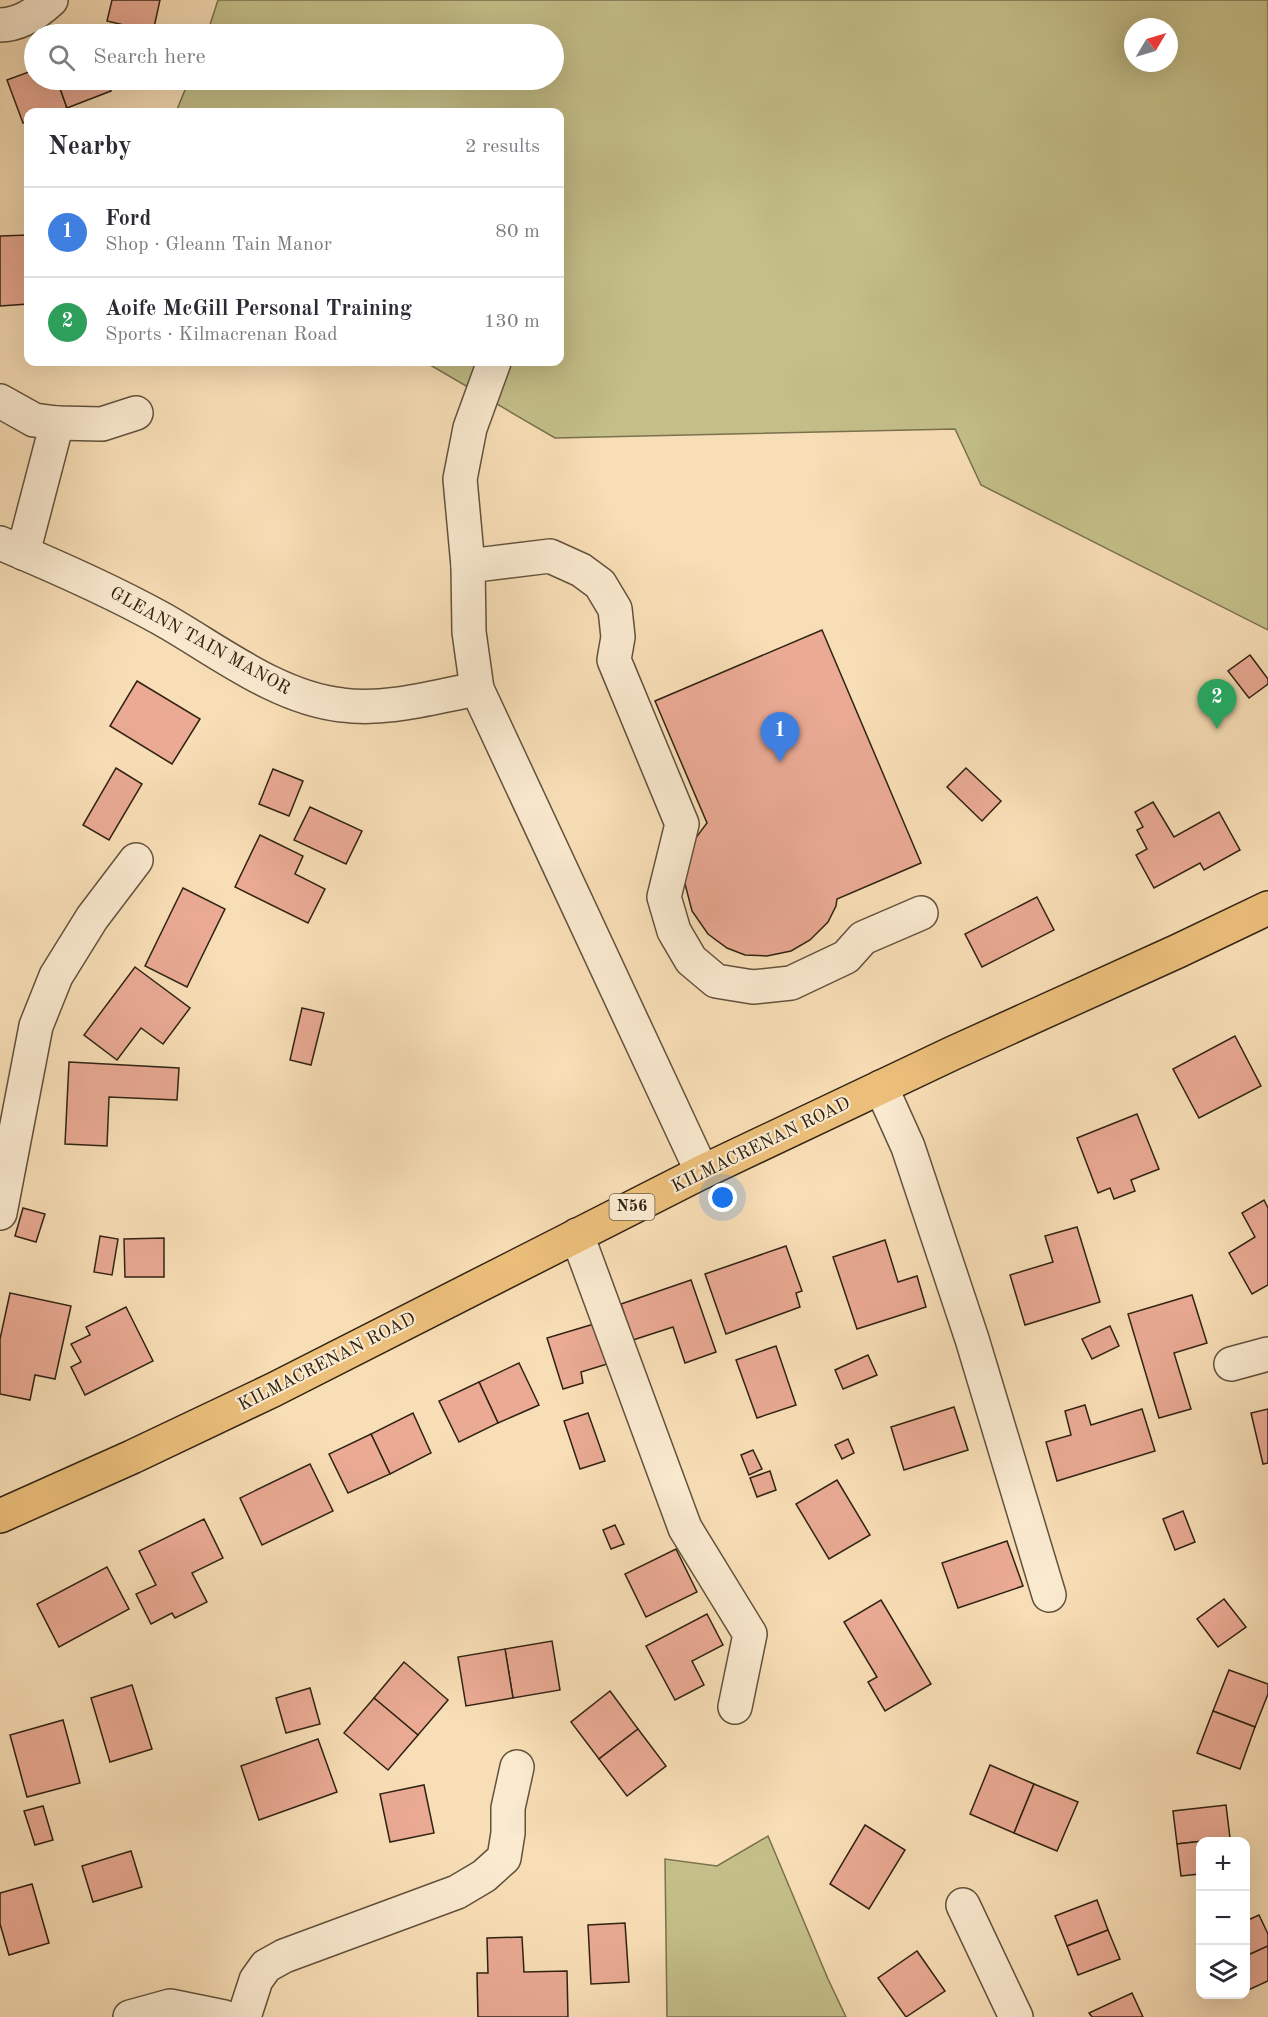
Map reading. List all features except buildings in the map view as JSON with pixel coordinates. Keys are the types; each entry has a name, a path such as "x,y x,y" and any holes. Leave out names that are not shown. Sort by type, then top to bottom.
{"main road":[{"name":"KILMACRENAN ROAD","path":"0,1516 273,1390 702,1172 1268,908"}],"street":[{"path":"0,25 10,25 37,13 51,0"},
{"path":"493,366 470,428 460,479 468,566 469,632 477,688 702,1172"},
{"path":"0,401 34,420 57,423 102,424 136,413"},
{"path":"12,548 57,423"},
{"name":"GLEANN TAIN MANOR","path":"12,548 104,588 162,619 256,675 299,694 341,705 382,707 477,688"},
{"path":"468,566 550,555 580,570 600,584 615,609 618,637 614,660 682,824 664,897 674,931 691,960 716,981 753,987 791,983 846,957 863,938 921,913"},
{"path":"0,1213 36,1026 56,976 92,918 136,860"},
{"path":"881,1087 908,1147 969,1328 1049,1595"},
{"path":"577,1235 685,1528 750,1634 735,1707"},
{"path":"1231,1364 1268,1354"},
{"path":"244,2017 256,1980 266,1966 284,1956 457,1892 484,1876 504,1858 508,1833 508,1808 517,1767"},
{"path":"963,1905 1016,2017"},
{"path":"130,2017 170,2006 224,2017"}],"shaded area":[{"path":"218,0 1268,0 1268,630 981,485 955,429 555,438 432,366 564,366 564,108 178,108 185,90 564,90 564,24 210,24"},
{"path":"768,1836 846,2017 667,2017 665,1859 717,1866"}],"place":[{"name":"Aoife McGill Personal Training","path":"1217,729"},
{"name":"Ford","path":"780,762"}]}
